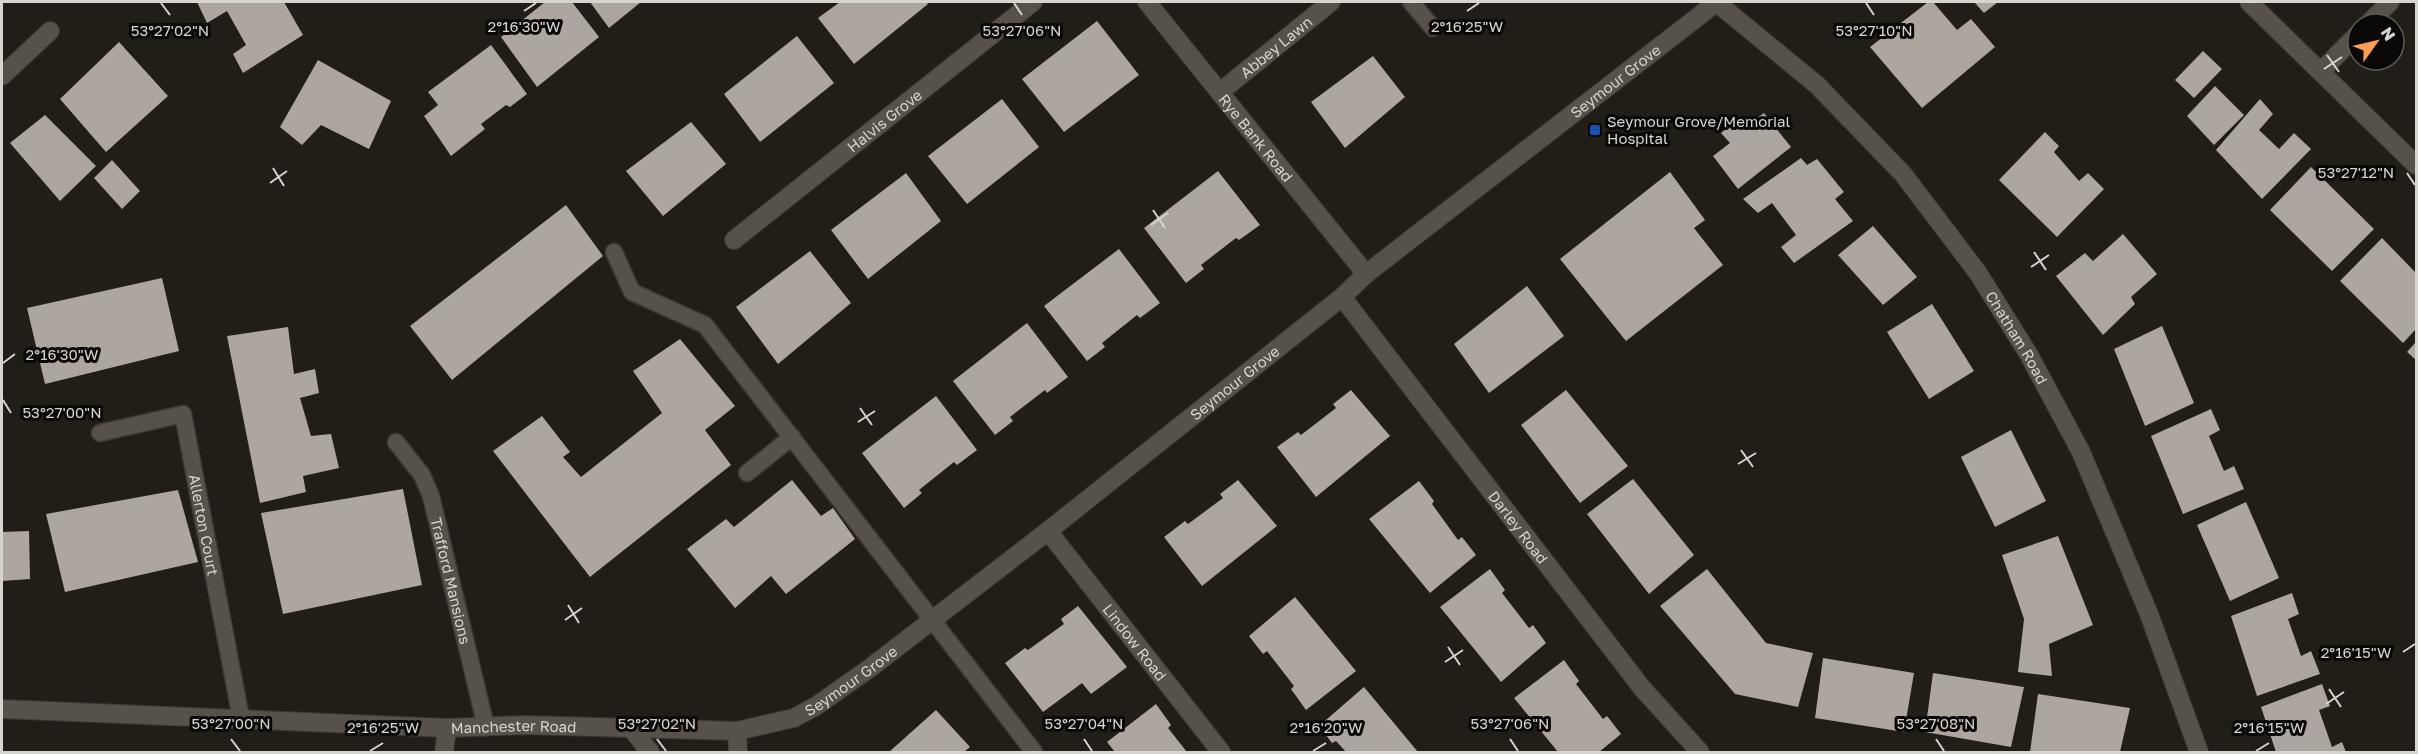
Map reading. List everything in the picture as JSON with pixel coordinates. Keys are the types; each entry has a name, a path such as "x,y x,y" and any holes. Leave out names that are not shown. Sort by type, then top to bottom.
{"street":[{"name":"Halvis Grove","path":"734,240 1033,2"},
{"name":"Rye Bank Road","path":"1146,2 1366,274"},
{"name":"Abbey Lawn","path":"1220,92 1331,2"},
{"name":"Seymour Grove","path":"737,731 794,718 816,706 932,620 1048,531 1342,297 1366,274 1717,2"},
{"name":"Chatham Road","path":"1717,2 1817,86 1903,174 1978,273 2029,355 2081,452 2150,614 2199,753"},
{"path":"2249,2 2416,165"},
{"path":"2,76 50,31"},
{"path":"2321,71 2346,46"},
{"name":"Darley Road","path":"1342,297 1642,688 1700,753"},
{"name":"Lindow Road","path":"1048,531 1221,753"},
{"name":"Manchester Road","path":"2,709 447,728 486,726 737,731"},
{"path":"444,753 447,728"},
{"path":"631,728 650,753"},
{"path":"737,731 738,753"}],"lane":[{"path":"1411,2 1433,28"},
{"path":"614,252 632,292 705,325 1034,753"},
{"name":"Allerton Court","path":"100,433 183,414 241,718"},
{"path":"747,473 792,437"},
{"name":"Trafford Mansions","path":"396,442 422,475 431,496 486,726"}],"building":[{"path":"197,2 284,2 303,35 243,73 233,54 246,45 227,11 207,23"},
{"path":"545,2 572,2 599,37 537,87 501,37"},
{"path":"590,2 641,2 609,28"},
{"path":"840,2 926,2 928,4 854,64 818,18"},
{"path":"1928,2 1933,2 1957,30 1971,19 1995,47 1922,108 1870,47"},
{"path":"1974,2 1998,2 1984,13"},
{"path":"1097,21 1139,75 1064,132 1022,79"},
{"path":"797,36 834,83 760,142 724,94"},
{"path":"119,42 168,96 106,152 60,99"},
{"path":"491,45 527,94 510,107 506,105 481,124 485,129 451,156 424,116 438,105 428,92"},
{"path":"2203,51 2222,69 2194,98 2175,80"},
{"path":"1373,56 1405,97 1345,148 1311,102"},
{"path":"318,60 391,101 369,149 321,125 302,145 280,127"},
{"path":"2215,86 2244,115 2214,145 2187,116"},
{"path":"1002,99 1039,147 967,204 928,156"},
{"path":"2260,99 2273,114 2259,130 2279,149 2294,133 2311,149 2262,199 2216,150"},
{"path":"1764,113 1791,147 1738,189 1713,156 1730,143 1721,133 1740,118 1746,126"},
{"path":"45,115 96,166 60,201 10,143"},
{"path":"691,122 726,164 663,216 626,171"},
{"path":"2045,132 2059,146 2054,152 2079,181 2088,173 2104,189 2057,237 1999,180"},
{"path":"1801,158 1807,165 1817,159 1844,192 1835,199 1853,221 1794,263 1781,247 1796,235 1772,203 1758,213 1743,199"},
{"path":"112,160 140,191 122,209 94,178"},
{"path":"2311,167 2374,229 2332,271 2270,210"},
{"path":"1218,171 1260,225 1239,240 1236,238 1201,265 1204,269 1186,283 1144,228"},
{"path":"1670,172 1705,220 1694,228 1723,265 1626,341 1560,259"},
{"path":"906,173 941,221 868,279 831,230"},
{"path":"566,205 603,256 452,380 410,326"},
{"path":"1873,226 1917,277 1883,305 1838,255"},
{"path":"2123,234 2157,274 2131,297 2135,304 2103,335 2056,276 2085,253 2093,261"},
{"path":"2382,238 2416,273 2416,329 2403,343 2340,281"},
{"path":"1119,249 1160,303 1140,318 1137,315 1102,343 1105,347 1087,361 1044,306"},
{"path":"810,251 851,303 778,364 736,307"},
{"path":"162,278 179,351 45,384 27,308"},
{"path":"1527,286 1564,336 1489,393 1454,344"},
{"path":"1932,304 1974,371 1929,399 1887,332"},
{"path":"1027,323 1068,377 1047,393 1045,390 1010,417 1013,421 995,435 953,381"},
{"path":"2162,326 2194,403 2145,426 2114,349"},
{"path":"288,327 294,374 315,369 319,393 300,398 311,436 331,434 339,468 303,476 306,492 260,503 227,336"},
{"path":"680,339 735,406 705,430 731,465 590,577 493,451 542,416 570,452 563,457 581,477 662,413 633,371"},
{"path":"2416,342 2416,360 2407,352"},
{"path":"1351,390 1390,436 1316,497 1277,447 1298,432 1301,435 1336,408 1333,404"},
{"path":"1566,390 1628,466 1580,503 1521,425"},
{"path":"936,396 977,450 957,465 954,462 919,490 922,493 904,508 862,453"},
{"path":"2211,409 2220,430 2209,436 2224,471 2234,466 2244,489 2183,514 2151,436"},
{"path":"2011,430 2046,501 1995,527 1961,457"},
{"path":"1633,479 1694,555 1649,594 1587,514"},
{"path":"792,480 821,516 833,508 855,539 786,594 771,576 735,608 687,549 726,519 734,527"},
{"path":"1238,480 1277,526 1202,586 1164,537 1185,521 1188,524 1223,498 1220,494"},
{"path":"1419,481 1434,501 1432,504 1458,540 1462,537 1476,555 1430,593 1369,519"},
{"path":"403,489 422,585 283,614 261,513"},
{"path":"178,490 198,562 65,592 46,514"},
{"path":"2246,502 2279,578 2230,601 2197,525"},
{"path":"29,531 30,579 2,581 2,532"},
{"path":"2058,536 2093,625 2049,644 2052,676 2018,672 2024,619 2002,555"},
{"path":"1490,569 1505,590 1502,593 1529,628 1533,625 1546,643 1501,682 1440,607"},
{"path":"1707,569 1766,643 1813,653 1798,707 1735,694 1660,606"},
{"path":"2292,593 2299,614 2288,619 2301,656 2311,651 2320,674 2257,696 2231,616"},
{"path":"1295,597 1356,671 1306,710 1291,689 1294,686 1267,651 1263,654 1249,636"},
{"path":"1078,606 1127,667 1091,694 1082,683 1043,712 1005,663 1025,648 1028,650 1064,624 1061,619"},
{"path":"1823,658 1914,673 1904,732 1815,718"},
{"path":"1564,660 1579,681 1576,684 1603,719 1607,716 1621,734 1599,752 1558,752 1514,698"},
{"path":"1933,673 2024,687 2011,747 1925,732"},
{"path":"2322,684 2330,706 2319,710 2332,747 2342,742 2346,752 2276,752 2261,707"},
{"path":"1364,687 1418,752 1346,752 1336,741 1332,743 1319,726"},
{"path":"2038,694 2130,708 2120,752 2030,752"},
{"path":"1156,704 1171,725 1168,728 1187,752 1115,752 1107,742"},
{"path":"936,710 970,747 964,752 889,752"}],"place":[{"name":"Seymour Grove/Memorial Hospital","path":"1595,130"}]}
